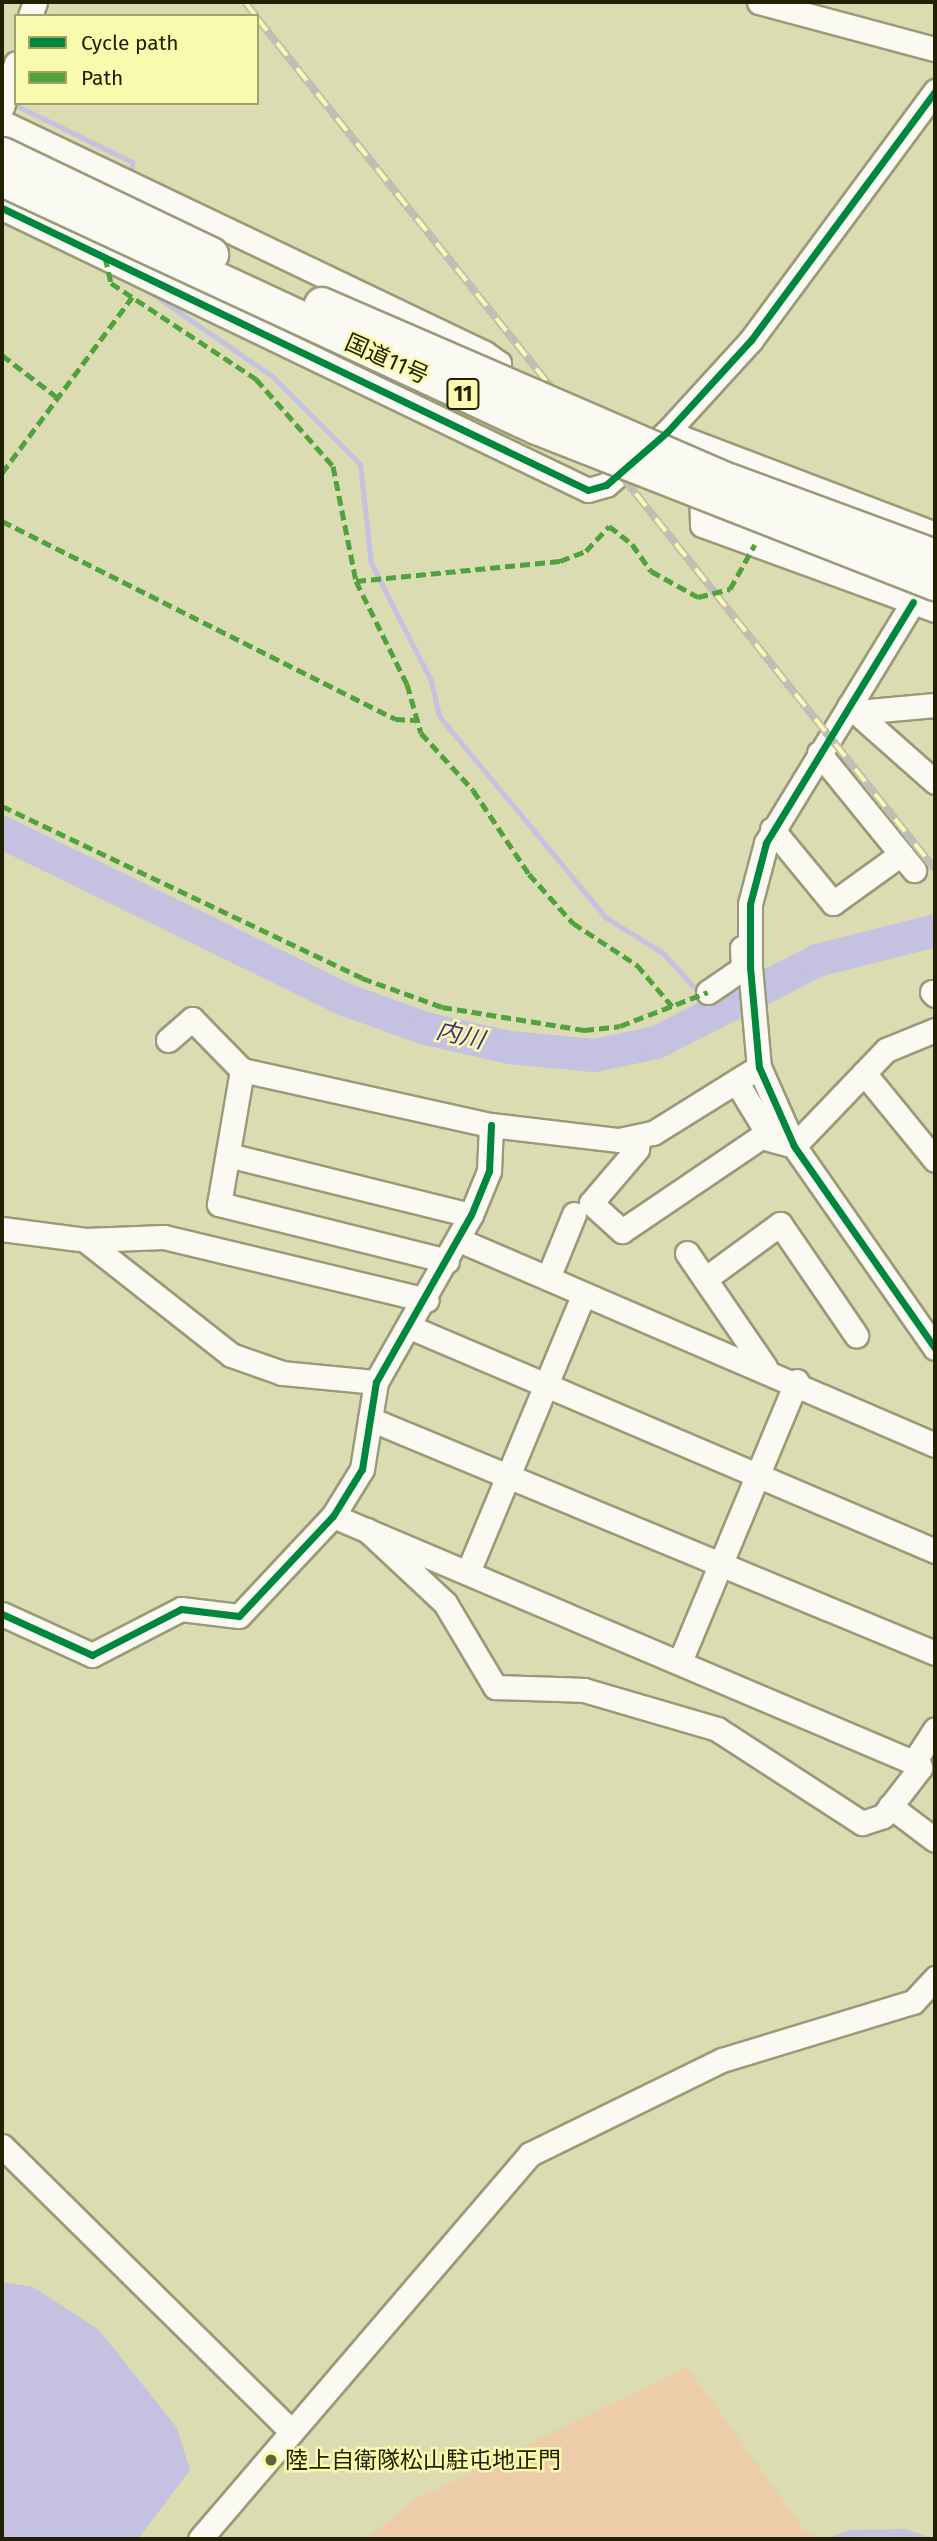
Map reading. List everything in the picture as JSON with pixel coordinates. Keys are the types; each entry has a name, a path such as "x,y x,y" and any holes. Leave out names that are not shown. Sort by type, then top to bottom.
{"highway":[{"name":"国道11号","path":"2,154 205,252 611,432 935,556"},
{"name":"国道11号","path":"2,178 536,427 924,593"}],"street":[{"path":"759,2 935,49"},
{"path":"4,100 14,69"},
{"path":"2,208 500,445 588,490 606,485 667,432 751,340 935,91"},
{"path":"2,122 485,353 499,363 500,445"},
{"path":"667,432 935,534"},
{"path":"701,447 702,525 924,593 935,610"},
{"path":"924,593 854,709 819,753 772,829 761,855 750,904 750,967 759,1068 794,1146 935,1348"},
{"path":"854,709 935,705"},
{"path":"854,709 935,782"},
{"path":"772,829 833,903 907,862 819,753"},
{"path":"708,992 743,968 737,884 761,855"},
{"path":"168,1040 192,1019 242,1070 491,1125 619,1140 639,1136 737,1083 759,1068"},
{"path":"794,1146 886,1050 935,1030"},
{"path":"242,1070 219,1204 447,1261"},
{"path":"863,1073 935,1160"},
{"path":"737,1083 771,1139"},
{"path":"2,1614 92,1656 181,1609 239,1616 333,1516 362,1468 376,1382 412,1328 471,1215 489,1171 491,1125"},
{"path":"639,1136 637,1149 591,1203 622,1231 761,1137 794,1146"},
{"path":"228,1155 471,1215"},
{"path":"548,1278 574,1214"},
{"path":"705,1279 780,1224 856,1335"},
{"path":"2,1229 85,1240 164,1237 427,1300"},
{"path":"85,1240 231,1355 282,1373 376,1382"},
{"path":"458,1240 765,1367 935,1445"},
{"path":"687,1253 765,1367"},
{"path":"468,1572 584,1294"},
{"path":"412,1328 760,1479 935,1551"},
{"path":"681,1660 760,1479 797,1381"},
{"path":"370,1419 935,1653"},
{"path":"333,1516 681,1660 908,1760 917,1757 935,1729"},
{"path":"367,1530 445,1603 495,1687 584,1690 717,1729 862,1823 890,1806 920,1768 917,1757"},
{"path":"890,1806 935,1840"},
{"path":"200,2539 530,2154 722,2060 913,2001 935,1978"},
{"path":"2,2147 292,2432"}],"shaded area":[{"path":"2,2282 33,2287 99,2330 177,2428 190,2470 138,2539 2,2539"},
{"path":"687,2367 804,2530 824,2538 365,2539 418,2498"},
{"path":"905,2529 935,2539 823,2539 851,2530"}],"waterway":[{"path":"9,102 14,104"},
{"path":"15,105 132,162 131,176"},
{"path":"128,277 272,376 360,464 371,563 431,681 439,716 605,917 663,953 717,1013"},
{"name":"内川","path":"2,832 347,1000 425,1028 509,1047 594,1055 656,1042 817,960 935,930"}],"railway":[{"path":"245,2 254,14"},
{"path":"259,21 935,869"}],"marked path":[{"path":"105,257 111,283 256,379 333,466 356,581 407,684 421,733 473,790 529,874 573,923 637,965 672,1006"},
{"path":"2,473 132,297"},
{"path":"2,355 58,398"},
{"path":"2,521 395,719 415,720"},
{"path":"356,581 560,561 586,551 609,526 632,544 651,571 698,597 730,589 755,544"},
{"path":"2,806 362,978 442,1007 584,1030 620,1026 708,992"}],"cycle path":[{"path":"2,208 588,490 606,485 667,432 751,340 935,91"},
{"path":"913,602 766,843 750,904 750,967 759,1067 794,1146 935,1348"},
{"path":"2,1614 92,1655 181,1609 239,1616 333,1516 362,1469 376,1382 471,1215 489,1171 491,1125"}],"place":[{"name":"陸上自衛隊松山駐屯地正門","path":"271,2460"}]}
